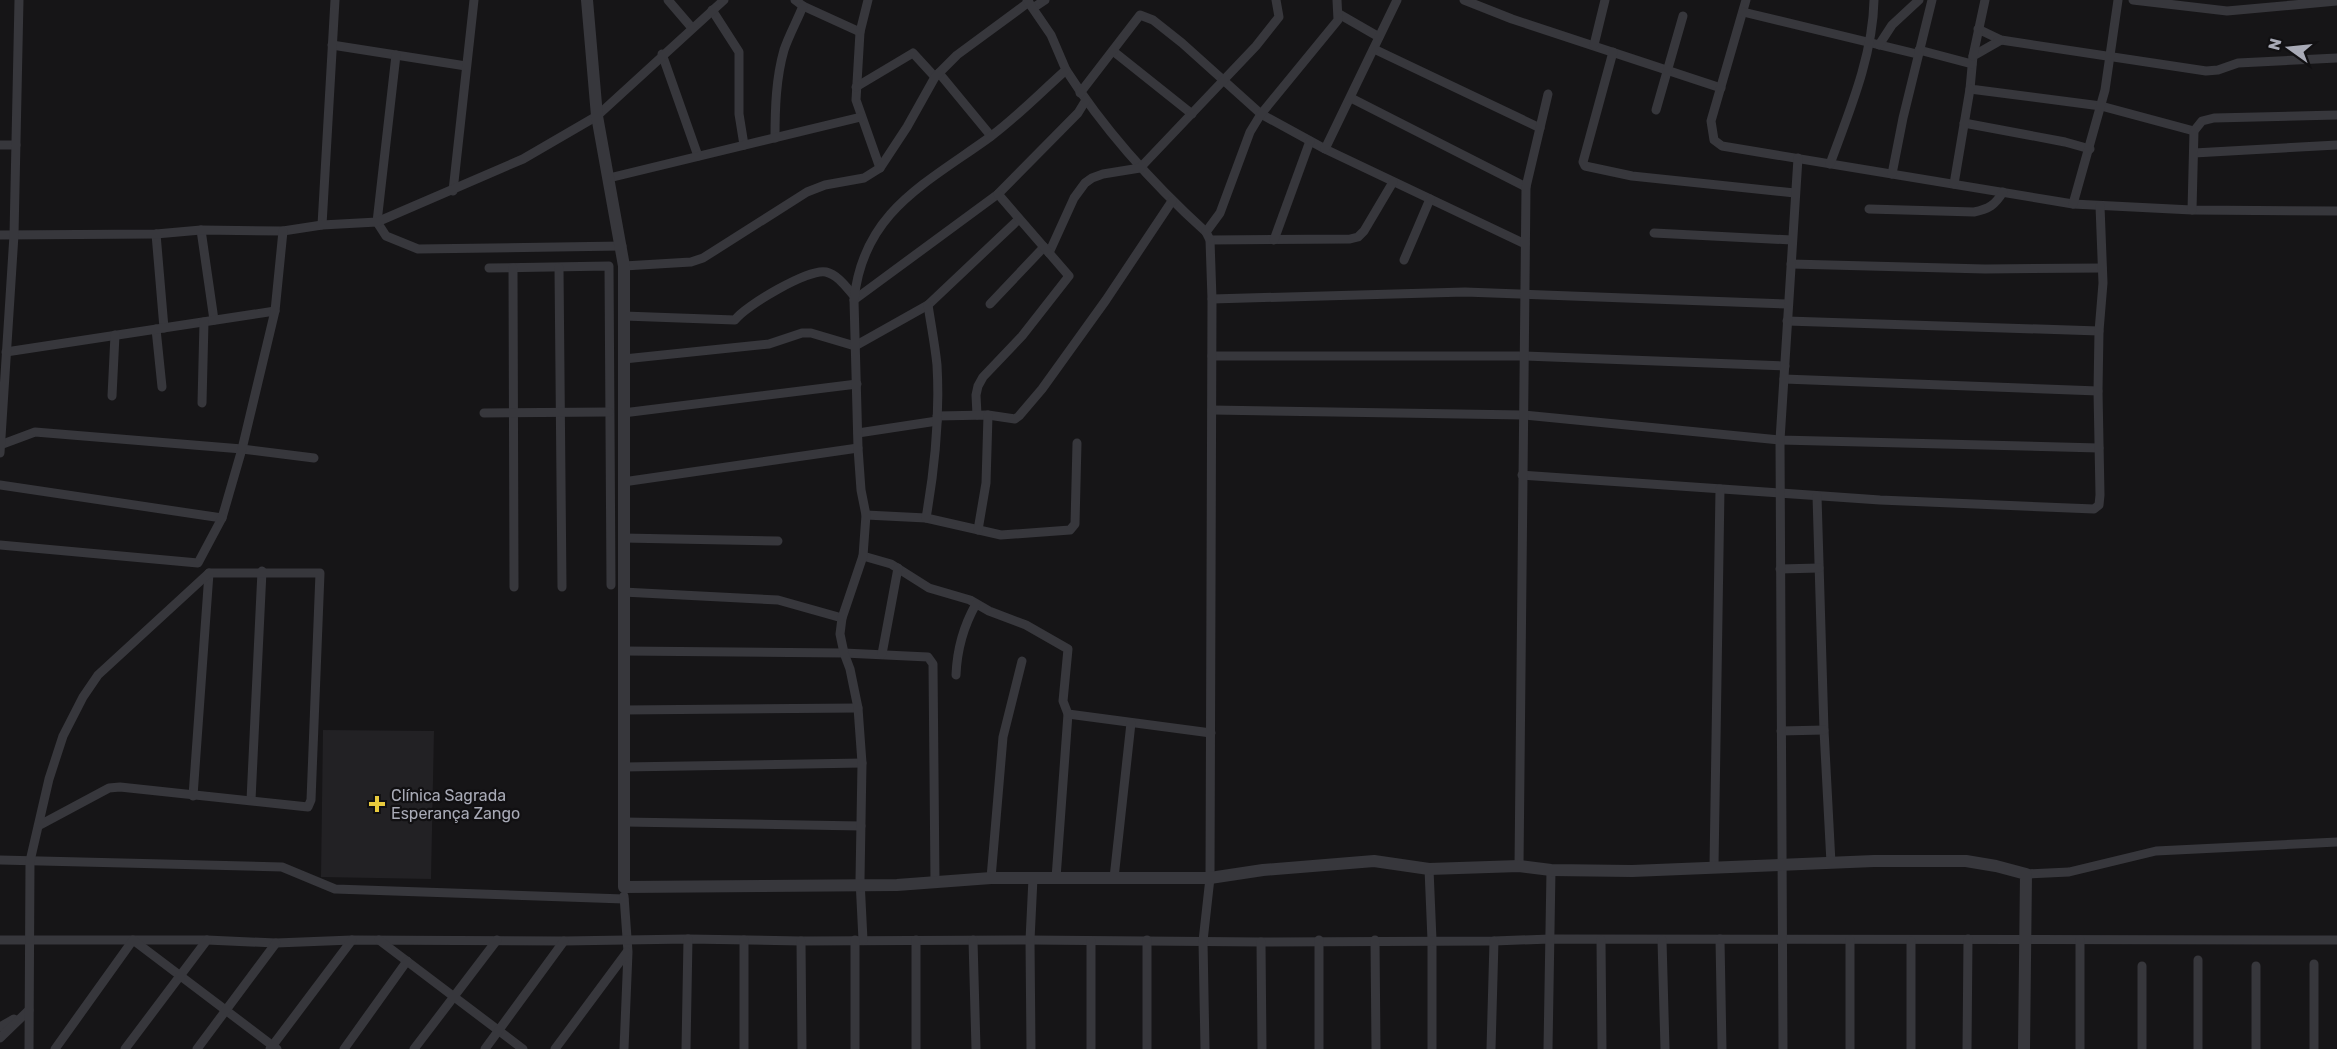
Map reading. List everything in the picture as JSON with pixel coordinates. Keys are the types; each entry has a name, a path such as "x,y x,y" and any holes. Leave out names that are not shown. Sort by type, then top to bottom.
{"street":[{"path":"0,453 14,235 19,0"},
{"path":"322,225 335,0"},
{"path":"453,191 474,0"},
{"path":"587,0 597,116 624,266 624,893 627,952 624,1049"},
{"path":"669,0 692,28"},
{"path":"0,235 156,234 201,230 283,231 322,225 377,222 523,159 597,116 662,54 724,0"},
{"path":"868,0 861,19 856,105 880,168"},
{"path":"624,266 691,262 703,258 807,192 825,185 864,178 880,168 937,75 957,55 1030,3 1045,0"},
{"path":"990,304 1046,250 1074,198 1085,183 1103,174 1140,168 1225,80 1279,16 1276,0"},
{"path":"1205,1049 1203,941 1210,878 1212,410 1212,299 1208,236 1220,213 1246,142 1261,114 1338,20 1337,0"},
{"path":"1325,149 1397,0"},
{"path":"1464,0 1512,19 1721,88"},
{"path":"1593,45 1605,0"},
{"path":"1746,0 1711,121 1714,140 1722,146 2073,204 2192,210 2337,211"},
{"path":"1830,164 1874,43 1874,0"},
{"path":"1874,43 1919,0"},
{"path":"1892,174 1918,52 1932,0"},
{"path":"1954,184 1978,29 1985,0"},
{"path":"2073,204 2101,106 2118,0"},
{"path":"2133,0 2227,11 2337,1"},
{"path":"775,138 776,94 785,49 799,3 860,32"},
{"path":"1030,3 1051,35 1066,70 1083,96 1140,168 1208,236 1274,240 1336,240 1358,237 1364,231 1393,182"},
{"path":"712,10 740,52 739,114 744,145"},
{"path":"1743,12 1874,43 1973,60 2001,40"},
{"path":"1339,14 1379,37"},
{"path":"854,298 998,194 1078,113 1083,96 1140,15 1153,20 1225,80 1261,114 1325,149 1525,244"},
{"path":"1656,110 1683,16"},
{"path":"1978,29 2001,40 2206,71 2218,70 2238,63 2337,58"},
{"path":"332,45 466,66"},
{"path":"1374,49 1540,128"},
{"path":"1113,51 1192,114"},
{"path":"1613,52 1583,162 1585,166 1632,176 1795,193"},
{"path":"856,87 913,53 937,75 991,136"},
{"path":"662,54 698,156"},
{"path":"396,55 377,222 387,236 418,249 622,246"},
{"path":"855,1049 862,763 858,708 840,634 842,618 863,556 866,515 861,489 858,448 854,298 856,277 875,232 896,209 939,171 991,136 1066,70"},
{"path":"1970,89 2101,106 2194,131"},
{"path":"1519,866 1526,187 1548,94"},
{"path":"1351,98 1526,187"},
{"path":"2192,210 2194,131 2202,122 2214,118 2337,115"},
{"path":"609,178 861,117"},
{"path":"1964,123 2065,142 2090,149"},
{"path":"1274,240 1310,141"},
{"path":"0,145 16,145"},
{"path":"2194,153 2337,145"},
{"path":"1783,1049 1780,440 1798,158"},
{"path":"1869,209 1974,212 1996,204 2003,192"},
{"path":"977,415 976,395 983,377 1022,336 1070,276 998,194"},
{"path":"1404,260 1430,199"},
{"path":"858,433 937,418 988,415 1015,418 1026,409 1106,300 1172,201"},
{"path":"1522,475 1780,494 2094,509 2099,505 2100,495 2098,391 2102,268 2100,206"},
{"path":"624,359 769,344 802,333 811,333 855,346 928,305 1019,219"},
{"path":"201,230 209,321 202,403"},
{"path":"0,545 198,563 222,518 242,448 274,311 283,231"},
{"path":"1654,232 1792,240"},
{"path":"156,234 162,387"},
{"path":"1791,264 1985,269 2102,268"},
{"path":"489,268 609,266 611,585"},
{"path":"513,268 514,586"},
{"path":"559,268 562,587"},
{"path":"624,316 735,320 754,303 803,277 823,271 836,276 854,298"},
{"path":"1212,299 1465,292 1623,296 1788,304"},
{"path":"927,518 934,467 937,418 937,362 928,305"},
{"path":"6,352 274,311"},
{"path":"1787,321 2099,331"},
{"path":"112,396 115,335"},
{"path":"1212,356 1524,356 1785,366"},
{"path":"1785,379 2098,391"},
{"path":"623,413 857,384"},
{"path":"1212,410 1523,415 1780,440 2099,448"},
{"path":"484,412 609,412"},
{"path":"978,530 986,483 988,415"},
{"path":"0,445 35,432 242,448 314,458"},
{"path":"866,515 927,518 1001,535 1073,528 1077,443"},
{"path":"623,482 858,448"},
{"path":"0,485 222,518"},
{"path":"1714,866 1720,489"},
{"path":"1817,496 1824,730 1831,863"},
{"path":"623,538 778,541"},
{"path":"863,556 898,568 929,588 970,600 1026,625 1068,649 1063,701 1068,714 1056,878"},
{"path":"882,654 898,568"},
{"path":"1780,569 1819,568"},
{"path":"251,801 262,571"},
{"path":"29,1049 30,861 38,826 49,779 63,736 83,697 98,675 209,573 262,571 321,575 310,804 305,808 120,787 109,788 38,826"},
{"path":"193,796 209,573"},
{"path":"623,592 778,600 842,618"},
{"path":"956,675 957,652 976,604"},
{"path":"624,651 844,653 928,657 933,664 935,882"},
{"path":"991,878 1003,737 1022,661"},
{"path":"624,710 858,708"},
{"path":"1068,714 1210,734"},
{"path":"1114,878 1131,723"},
{"path":"1781,731 1824,730"},
{"path":"624,768 862,763"},
{"path":"624,822 861,826"},
{"path":"0,860 282,867 335,889 624,893 991,878 1210,878 1274,869 1374,861 1429,869 1519,866 1551,870 1632,871 1714,866 1966,861 2026,874 2069,872 2156,851 2337,842"},
{"path":"1429,869 1432,940 1432,1049"},
{"path":"1548,1049 1551,870"},
{"path":"2024,1049 2026,874"},
{"path":"1031,1049 1030,940 1034,878"},
{"path":"0,940 207,940 276,943 352,940 688,939 801,942 859,940 1262,942 1550,939 2337,940"},
{"path":"686,1049 688,939"},
{"path":"1720,939 1722,1049"},
{"path":"1967,1049 1968,939"},
{"path":"133,940 226,1009 273,1048 352,940"},
{"path":"55,1049 133,940"},
{"path":"125,1049 207,940"},
{"path":"379,940 523,1049"},
{"path":"414,1049 497,940"},
{"path":"744,940 744,1049"},
{"path":"916,940 916,1049"},
{"path":"973,940 976,1049"},
{"path":"1147,940 1147,1049"},
{"path":"1319,940 1319,1049"},
{"path":"1374,940 1376,1049"},
{"path":"1601,940 1602,1049"},
{"path":"1662,940 1665,1049"},
{"path":"1850,940 1850,1049"},
{"path":"2080,940 2080,1049"},
{"path":"485,1049 564,941"},
{"path":"1091,941 1091,1049"},
{"path":"1491,1049 1494,941"},
{"path":"1911,941 1911,1049"},
{"path":"801,942 802,1049"},
{"path":"1262,942 1262,1049"},
{"path":"197,1049 276,943"},
{"path":"555,1049 627,952"},
{"path":"2198,960 2198,1049"},
{"path":"344,1049 407,961"},
{"path":"2314,964 2314,1049"},
{"path":"2142,966 2142,1049"},
{"path":"2256,966 2256,1049"},
{"path":"0,1028 29,1010"},
{"path":"0,1038 29,1010"}],"shaded area":[{"name":"Clínica Sagrada Esperança Zango","path":"323,730 434,731 431,879 321,877"}],"place":[{"name":"Clínica Sagrada Esperança Zango","path":"377,804"}]}
